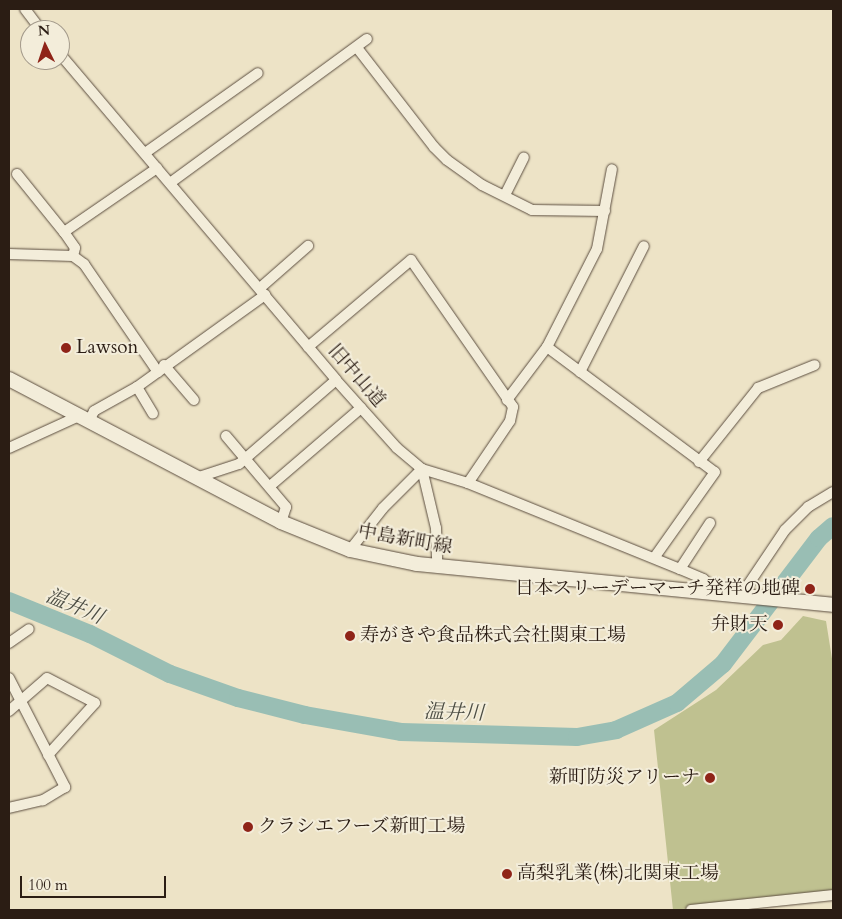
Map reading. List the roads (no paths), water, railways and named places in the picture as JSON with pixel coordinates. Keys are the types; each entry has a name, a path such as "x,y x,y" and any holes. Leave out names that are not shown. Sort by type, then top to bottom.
{"main road":[{"name":"中島新町線","path":"9,378 282,522 350,550 437,566 718,592 833,608"}],"street":[{"path":"25,9 33,20"},
{"path":"170,183 213,149 358,49 367,39"},
{"path":"358,49 446,160 482,185 532,210 605,211"},
{"name":"旧中山道","path":"70,66 336,380 397,448 422,469 468,483 654,558 703,579 718,592"},
{"path":"145,153 258,73"},
{"path":"505,195 524,157"},
{"path":"64,232 157,168"},
{"path":"507,400 547,347 597,249 612,169"},
{"path":"17,174 75,248 72,256"},
{"path":"9,448 84,418 136,388 263,292 308,246"},
{"path":"580,372 644,246"},
{"path":"9,254 72,256 84,264 161,369 194,400"},
{"path":"308,347 411,260 513,407 510,421 468,483"},
{"path":"547,347 699,462 715,472 654,558"},
{"path":"699,462 758,388 815,365"},
{"path":"196,478 245,459 336,380"},
{"path":"136,388 153,414"},
{"path":"270,486 361,408"},
{"path":"226,436 286,507 282,522"},
{"path":"350,550 383,508 422,469"},
{"path":"422,469 436,528 437,566"},
{"path":"749,596 748,585 785,530 808,507 833,492"},
{"path":"680,569 710,523"},
{"path":"9,643 29,629"},
{"path":"9,678 65,788 43,800 9,806"},
{"path":"9,710 47,678 95,703 48,755"},
{"path":"697,910 833,895"}],"waterway":[{"name":"温井川","path":"9,601 90,634 170,674 238,698 305,715 401,732 577,737 616,730 677,703 723,664 819,538 833,526"}],"place":[{"name":"Lawson","path":"66,348"},
{"name":"日本スリーデーマーチ発祥の地碑","path":"810,589"},
{"name":"弁財天","path":"778,625"},
{"name":"寿がきや食品株式会社関東工場","path":"350,636"},
{"name":"新町防災アリーナ","path":"710,778"},
{"name":"クラシエフーズ新町工場","path":"248,827"},
{"name":"高梨乳業(株)北関東工場","path":"507,874"}]}
